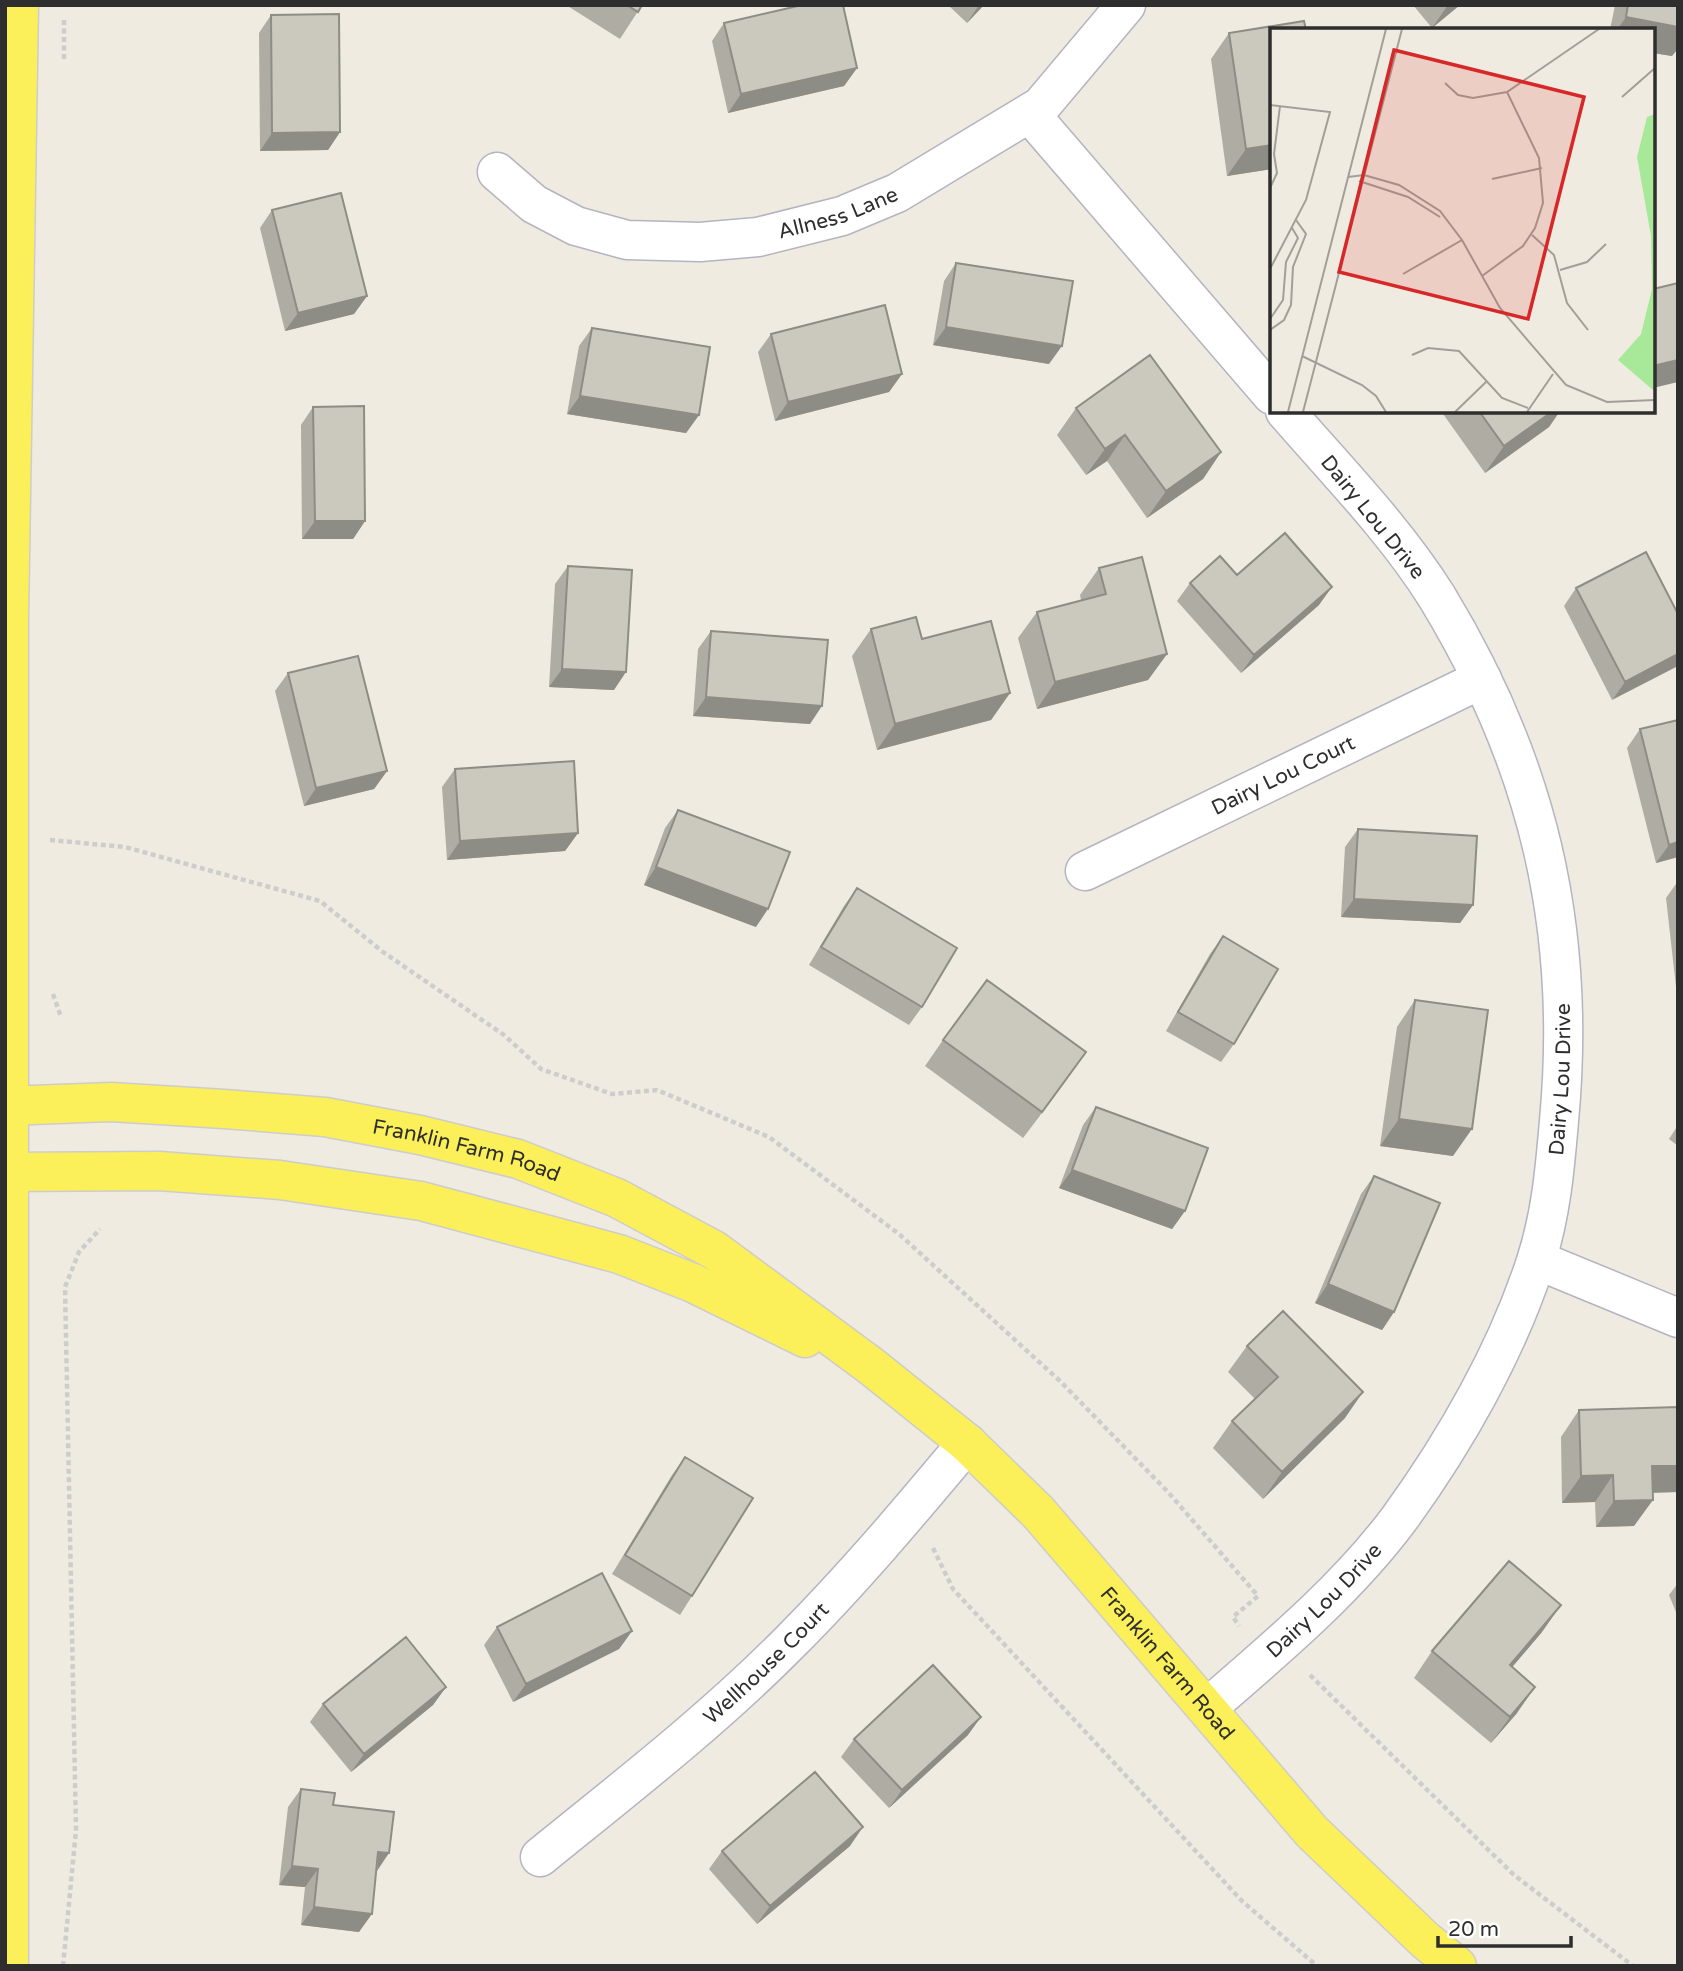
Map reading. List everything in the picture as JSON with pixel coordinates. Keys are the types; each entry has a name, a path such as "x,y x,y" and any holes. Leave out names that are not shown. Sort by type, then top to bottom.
{"main road":[{"path":"9,1966 9,618 19,5"},
{"name":"Franklin Farm Road","path":"7,1105 111,1102 325,1117 420,1135 518,1159 617,1198 714,1250 871,1366 967,1443 1038,1512 1312,1832 1457,1966"},
{"name":"Franklin Farm Road","path":"7,1172 159,1171 280,1180 421,1201 620,1254 693,1283 781,1327 871,1366"}],"street":[{"name":"Allness Lane","path":"497,172 534,204 576,226 627,240 700,242 758,237 842,216 897,193 1041,106 1126,5"},
{"path":"1030,114 1270,394"},
{"name":"Dairy Lou Drive","path":"1207,1708 1342,1586 1398,1520 1446,1448 1487,1374 1537,1260 1552,1196 1563,1083 1562,967 1554,898 1540,831 1516,753 1482,679 1437,598 1407,553 1287,413"},
{"name":"Dairy Lou Court","path":"1085,871 1482,679"},
{"path":"1537,1260 1678,1318"},
{"name":"Wellhouse Court","path":"540,1857 643,1773 789,1643 905,1517 967,1443"}],"path":[{"path":"64,16 64,66"},
{"path":"45,839 125,847 320,901 383,952 504,1035 541,1069 612,1094 657,1090 769,1137 899,1234 1060,1381 1168,1492 1258,1596 1233,1617 1261,1658"},
{"path":"63,1966 76,1830 65,1287 79,1252 100,1229"},
{"path":"905,1517 928,1537 953,1589 1242,1901 1317,1966"},
{"path":"1304,1680 1312,1674 1514,1875 1633,1966"}],"building":[{"path":"627,5 642,5 638,12"},
{"path":"802,5 843,5 857,68 741,94 724,23"},
{"path":"1628,5 1678,5 1678,27 1626,17"},
{"path":"339,14 340,132 272,133 271,15"},
{"path":"1304,21 1306,28 1270,28 1270,145 1246,149 1229,33"},
{"path":"341,193 367,296 298,313 272,210"},
{"path":"956,263 1073,281 1062,346 946,327"},
{"path":"1678,283 1678,360 1655,366 1655,289"},
{"path":"885,305 902,374 788,402 771,334"},
{"path":"592,328 710,347 699,415 580,396"},
{"path":"1150,355 1221,452 1166,491 1125,435 1105,449 1076,408"},
{"path":"364,406 365,521 315,521 313,407"},
{"path":"1480,413 1550,413 1504,446"},
{"path":"1285,533 1332,587 1254,655 1190,583 1220,556 1237,575"},
{"path":"1646,552 1678,614 1678,654 1625,682 1576,588"},
{"path":"1142,557 1167,654 1055,682 1037,612 1106,594 1099,568"},
{"path":"568,566 632,570 626,672 562,669"},
{"path":"916,617 922,639 991,621 1010,693 895,724 871,629"},
{"path":"711,631 828,640 822,706 706,697"},
{"path":"358,656 387,771 316,788 288,673"},
{"path":"1678,720 1678,842 1669,845 1640,729"},
{"path":"574,761 578,833 460,841 455,769"},
{"path":"678,810 790,852 768,909 656,867"},
{"path":"1358,829 1477,836 1473,905 1354,899"},
{"path":"857,888 957,948 922,1007 821,947"},
{"path":"1223,936 1278,969 1234,1044 1178,1012"},
{"path":"987,980 1086,1052 1042,1112 943,1040"},
{"path":"1415,1000 1488,1010 1472,1129 1399,1119"},
{"path":"1096,1107 1208,1148 1185,1211 1072,1170"},
{"path":"1374,1176 1440,1203 1394,1312 1328,1284"},
{"path":"1283,1311 1363,1392 1282,1472 1232,1421 1278,1377 1247,1346"},
{"path":"1678,1407 1678,1466 1652,1466 1653,1500 1614,1501 1613,1475 1581,1476 1579,1410"},
{"path":"685,1457 753,1498 692,1596 625,1555"},
{"path":"1509,1561 1561,1605 1510,1665 1535,1687 1510,1717 1432,1651"},
{"path":"602,1573 632,1631 526,1684 497,1627"},
{"path":"406,1637 446,1687 364,1754 323,1704"},
{"path":"933,1665 981,1717 902,1790 854,1739"},
{"path":"815,1772 863,1827 770,1906 722,1851"},
{"path":"301,1789 335,1793 333,1805 394,1812 389,1853 378,1852 372,1914 314,1907 318,1869 292,1866"}]}
